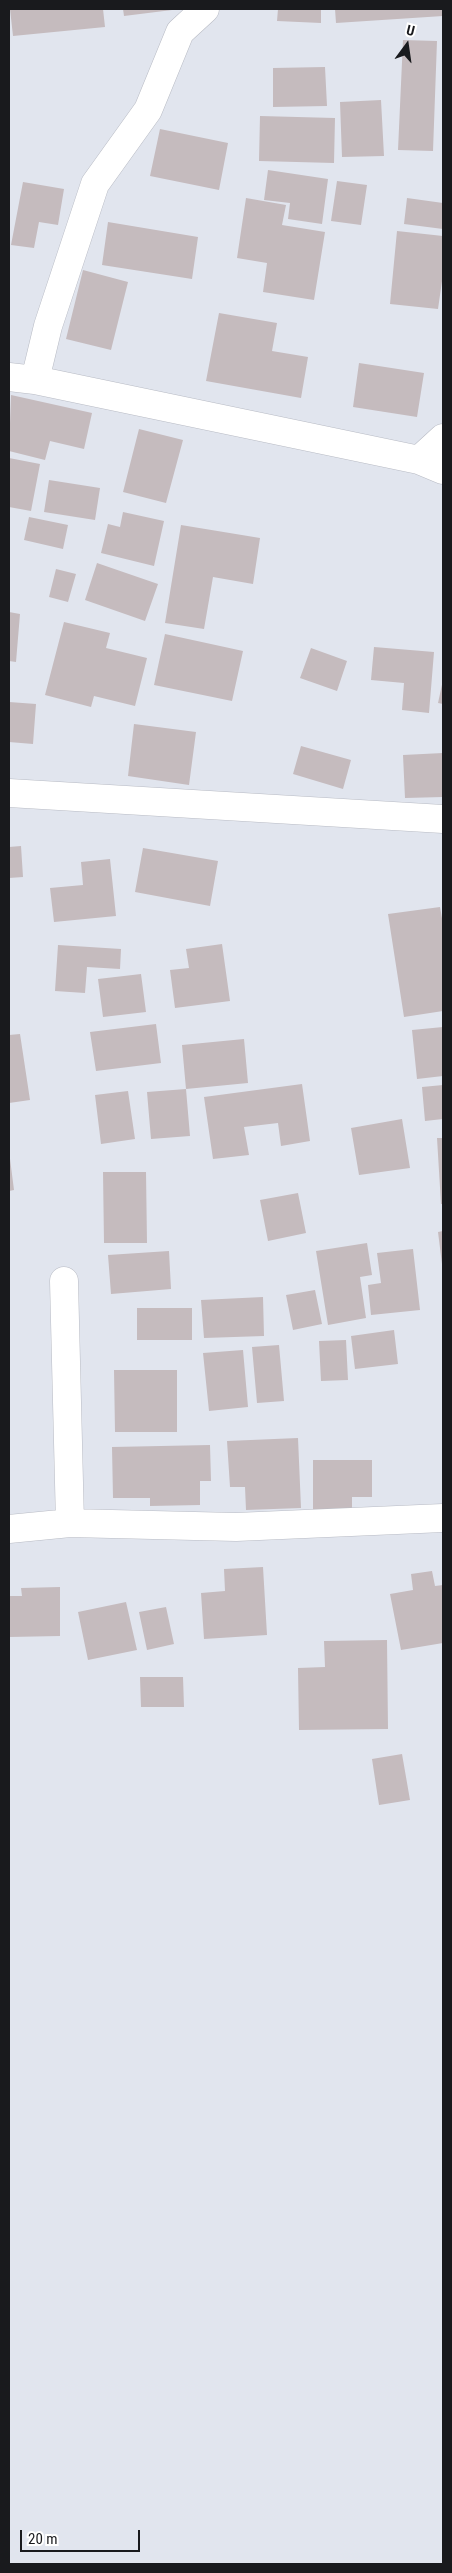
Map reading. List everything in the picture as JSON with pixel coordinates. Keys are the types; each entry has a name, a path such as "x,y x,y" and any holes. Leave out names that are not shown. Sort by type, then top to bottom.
{"street":[{"path":"205,9 180,32 148,110 95,184 48,326 22,378 431,465 443,438"},
{"path":"9,793 443,819"},
{"path":"64,1281 70,1522"},
{"path":"9,1529 70,1522 236,1526 443,1518"}],"building":[{"path":"10,9 103,9 105,27 13,36"},
{"path":"123,9 172,9 172,10 124,16"},
{"path":"278,9 321,9 321,23 277,21"},
{"path":"335,9 443,9 443,16 336,23"},
{"path":"403,40 437,41 433,151 398,150"},
{"path":"325,67 327,106 273,107 273,68"},
{"path":"381,100 384,156 342,157 340,102"},
{"path":"260,116 335,118 334,163 259,161"},
{"path":"160,129 228,143 219,190 150,176"},
{"path":"268,170 328,179 322,224 288,219 290,203 264,200"},
{"path":"337,181 367,185 361,225 331,221"},
{"path":"23,182 64,189 58,225 39,222 34,248 11,245"},
{"path":"246,198 286,205 282,225 325,232 314,300 263,292 267,263 237,258"},
{"path":"407,198 443,203 443,229 404,224"},
{"path":"108,222 198,237 192,279 102,265"},
{"path":"397,231 443,236 443,274 438,309 390,304"},
{"path":"83,270 128,282 111,350 66,339"},
{"path":"219,313 277,323 272,351 308,357 301,398 206,381"},
{"path":"359,363 424,373 417,417 353,407"},
{"path":"11,395 92,413 84,449 50,441 45,460 9,451"},
{"path":"139,429 183,440 166,503 123,492"},
{"path":"9,458 40,464 31,511 9,507"},
{"path":"49,480 100,488 95,520 44,512"},
{"path":"123,512 164,521 154,566 101,553 108,524 120,527"},
{"path":"29,517 68,525 63,549 24,540"},
{"path":"181,525 260,538 253,584 213,577 204,629 165,623"},
{"path":"97,563 158,584 145,621 85,600"},
{"path":"56,569 76,574 68,602 49,597"},
{"path":"9,612 20,614 16,662 9,661"},
{"path":"64,622 110,633 106,648 147,658 135,706 94,696 91,707 45,695"},
{"path":"165,634 243,651 232,701 154,685"},
{"path":"374,647 434,652 429,713 402,710 404,683 371,680"},
{"path":"311,648 347,661 337,691 300,678"},
{"path":"443,680 443,704 438,703"},
{"path":"9,702 36,704 33,744 9,742"},
{"path":"134,724 196,732 189,785 128,776"},
{"path":"301,746 351,760 343,789 293,774"},
{"path":"443,753 443,797 405,798 403,755"},
{"path":"21,846 23,877 9,878 9,847"},
{"path":"143,848 218,861 210,906 135,892"},
{"path":"110,859 116,916 54,922 50,888 83,885 81,862"},
{"path":"440,907 443,924 443,1011 404,1017 388,914"},
{"path":"222,944 230,1001 175,1008 170,970 189,968 186,949"},
{"path":"58,945 121,949 120,969 87,967 85,993 55,991"},
{"path":"141,974 146,1012 103,1017 98,979"},
{"path":"156,1024 161,1063 96,1071 90,1032"},
{"path":"443,1027 443,1076 417,1079 412,1030"},
{"path":"20,1034 30,1100 9,1103 9,1035"},
{"path":"244,1039 248,1083 186,1089 182,1045"},
{"path":"302,1084 310,1141 281,1146 278,1123 244,1127 249,1155 213,1159 204,1097"},
{"path":"443,1085 443,1119 425,1121 422,1087"},
{"path":"186,1089 190,1136 151,1139 147,1092"},
{"path":"128,1091 135,1139 101,1144 95,1095"},
{"path":"402,1119 410,1168 359,1175 351,1128"},
{"path":"437,1138 443,1138 443,1204 441,1204"},
{"path":"9,1151 14,1190 9,1191"},
{"path":"103,1172 146,1172 147,1243 104,1243"},
{"path":"298,1193 306,1233 268,1241 260,1200"},
{"path":"443,1231 443,1264 442,1264 438,1232"},
{"path":"367,1243 372,1275 360,1277 366,1318 328,1325 316,1251"},
{"path":"413,1249 420,1310 371,1315 368,1285 381,1283 377,1253"},
{"path":"169,1251 171,1289 111,1294 108,1255"},
{"path":"315,1290 322,1324 293,1330 286,1295"},
{"path":"263,1297 264,1336 204,1338 201,1300"},
{"path":"137,1308 192,1308 192,1340 137,1340"},
{"path":"394,1330 398,1364 355,1369 351,1336"},
{"path":"346,1340 348,1380 321,1381 319,1341"},
{"path":"279,1345 284,1401 257,1403 252,1347"},
{"path":"243,1350 248,1407 209,1411 203,1353"},
{"path":"114,1370 177,1370 177,1432 115,1432"},
{"path":"298,1438 301,1508 246,1510 245,1487 230,1487 227,1441"},
{"path":"210,1445 211,1481 200,1481 200,1505 150,1506 150,1498 113,1498 112,1447"},
{"path":"313,1460 372,1460 372,1497 352,1497 352,1512 313,1512"},
{"path":"263,1567 267,1635 204,1639 201,1593 225,1591 224,1569"},
{"path":"432,1571 435,1586 443,1585 443,1643 401,1650 390,1594 413,1590 411,1574"},
{"path":"60,1587 60,1636 9,1637 9,1596 22,1596 21,1588"},
{"path":"126,1602 137,1650 88,1660 78,1612"},
{"path":"166,1607 174,1644 147,1650 139,1612"},
{"path":"387,1640 388,1729 299,1730 298,1668 325,1667 324,1641"},
{"path":"140,1677 183,1677 184,1707 141,1707"},
{"path":"402,1754 410,1800 379,1805 372,1759"}]}
